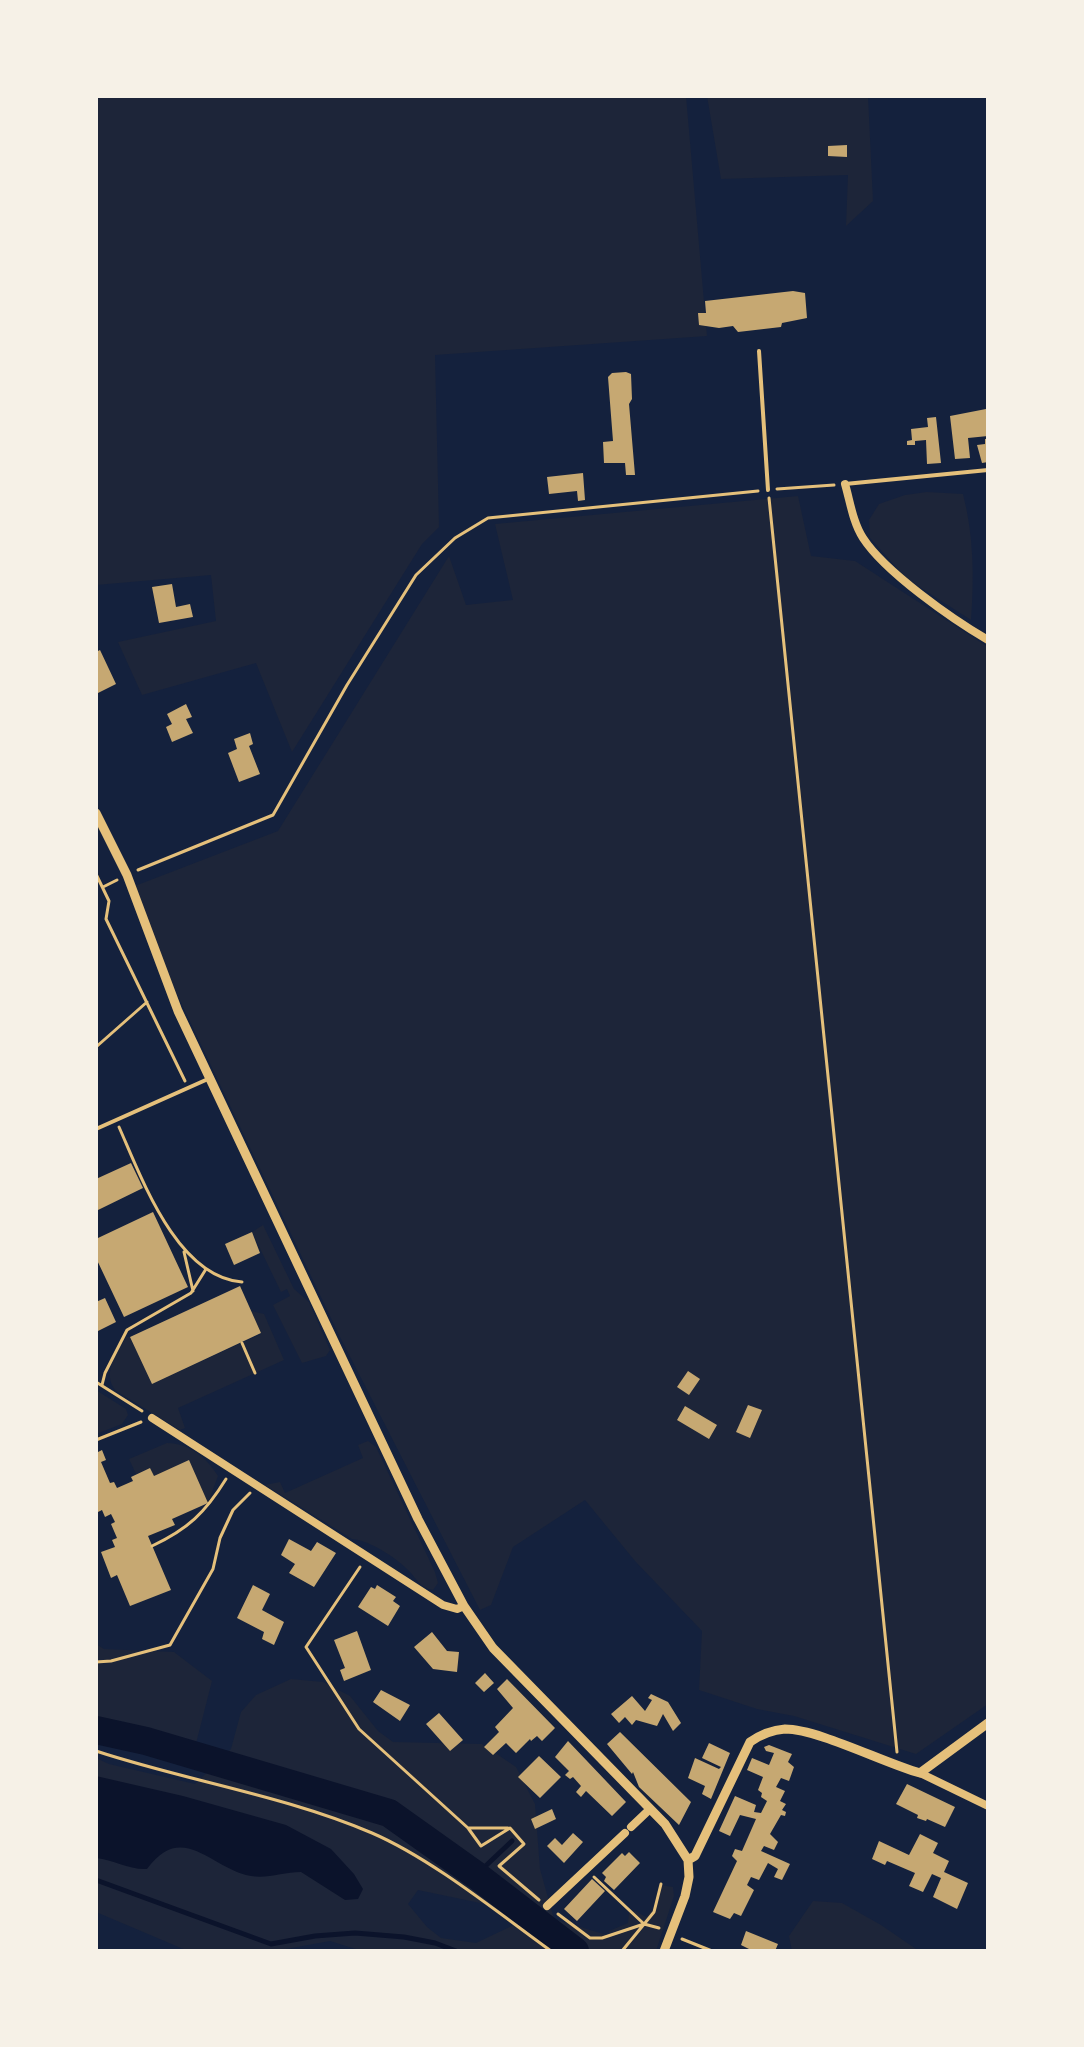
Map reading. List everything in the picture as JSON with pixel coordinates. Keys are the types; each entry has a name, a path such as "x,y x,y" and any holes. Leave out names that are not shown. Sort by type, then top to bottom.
{"street":[{"path":"845,484 861,535 880,561 988,640"},
{"path":"96,813 127,875 178,1011 418,1519 464,1606 493,1648 650,1809 677,1840 688,1860 689,1877 685,1896 664,1951"},
{"path":"152,1418 443,1605 457,1609 464,1606"},
{"path":"920,1773 988,1723"},
{"path":"688,1860 695,1856 750,1742 762,1734 785,1729 813,1734 920,1773 988,1806"},
{"path":"547,1906 650,1809"}],"lane":[{"path":"759,351 768,490"},
{"path":"845,484 988,470"},
{"path":"96,1129 210,1078"}],"path":[{"path":"127,875 273,815 347,685 416,575 455,538 488,518 845,484"},
{"path":"768,490 898,1767"},
{"path":"96,874 109,901 106,919 189,1087"},
{"path":"96,1047 147,1002"},
{"path":"116,1120 149,1191 184,1252 193,1291"},
{"path":"184,1252 229,1281 242,1282"},
{"path":"102,1385 127,1330 193,1291 206,1269"},
{"path":"242,1343 255,1373"},
{"path":"96,1382 152,1418"},
{"path":"96,1440 152,1418"},
{"path":"152,1546 194,1522 233,1469"},
{"path":"96,1662 170,1645 213,1569 220,1538 233,1510 259,1485"},
{"path":"368,1554 306,1647 359,1729 468,1828 481,1846 510,1828"},
{"path":"96,1751 226,1785 372,1833 450,1879 551,1951"},
{"path":"468,1828 510,1828 524,1844 499,1866 590,1938 602,1938 644,1924"},
{"path":"586,1869 644,1924 663,1930"},
{"path":"622,1951 656,1906 661,1884"},
{"path":"681,1939 712,1951"}],"shaded area":[{"path":"96,96 686,96 707,336 435,355 439,527 422,544 292,752 256,663 142,695 118,642 216,621 211,575 96,585"},
{"path":"707,96 868,96 873,201 846,226 848,175 721,179"},
{"path":"927,492 963,494 972,557 971,620 907,579 870,538 869,520 879,504 905,495"},
{"path":"798,496 811,556 855,561 988,647 988,1704 916,1754 699,1690 702,1631 635,1561 585,1500 513,1547 491,1605 480,1610 340,1337 127,889 278,831 449,556 466,605 513,600 495,524"},
{"path":"263,1225 294,1289 309,1302 330,1350 326,1356 302,1363 273,1305 290,1296 287,1289 281,1292 252,1232"},
{"path":"251,1311 264,1314 284,1360 178,1408 185,1428 180,1430 116,1391 112,1384 112,1364 126,1337 130,1337 152,1384 261,1334"},
{"path":"96,1390 126,1409 128,1415 122,1424 96,1434"},
{"path":"368,1441 376,1447 435,1572 438,1583 433,1590 422,1585 403,1565 382,1550 352,1539 265,1485 280,1482 285,1493 363,1458 358,1445"},
{"path":"167,1443 190,1449 214,1469 218,1476 208,1503 154,1476 150,1468 136,1474 129,1459"},
{"path":"96,1644 104,1649 174,1652 212,1681 190,1767 96,1730"},
{"path":"291,1679 323,1682 350,1696 378,1731 393,1742 482,1744 516,1767 535,1804 540,1869 554,1919 610,1936 609,1931 628,1923 629,1913 635,1911 646,1917 659,1901 661,1885 673,1887 674,1896 656,1951 362,1951 330,1941 275,1951 188,1951 96,1912 96,1758 109,1764 195,1784 231,1749 241,1712 256,1695","holes":["418,1890 504,1908 520,1922 476,1943 441,1938 408,1904"]},
{"path":"96,1776 286,1825 331,1849 363,1889 358,1899 345,1900 301,1872 251,1876 185,1848 173,1848 160,1855 147,1869 96,1858"},
{"path":"813,1901 842,1903 919,1951 792,1951 789,1936"}],"building":[{"path":"847,145 847,157 828,156 828,146"},
{"path":"793,291 805,293 807,318 782,323 781,327 738,332 733,326 719,328 699,325 698,313 706,313 705,301"},
{"path":"612,373 631,374 632,399 629,404 635,475 626,475 625,463 604,463 603,442 613,441 608,377"},
{"path":"986,409 988,436 968,438 970,458 955,459 950,416"},
{"path":"936,417 941,463 927,464 926,440 915,441 915,445 907,445 907,441 912,440 911,429 928,427 927,418"},
{"path":"985,439 988,439 988,462 982,463 977,445 985,444"},
{"path":"583,473 585,500 578,501 577,491 549,494 547,477"},
{"path":"172,584 176,607 190,604 193,617 159,623 152,587"},
{"path":"100,650 116,684 96,694 96,652"},
{"path":"186,704 192,717 186,719 193,733 172,742 166,727 172,724 167,714"},
{"path":"250,733 253,744 249,746 260,774 239,782 228,753 237,749 234,739"},
{"path":"131,1163 143,1188 96,1211 96,1179"},
{"path":"153,1212 188,1287 124,1317 96,1258 96,1233 98,1238"},
{"path":"252,1232 260,1253 234,1265 225,1244"},
{"path":"240,1286 261,1333 152,1384 130,1337"},
{"path":"105,1298 116,1322 96,1332 96,1302"},
{"path":"688,1371 700,1379 689,1395 677,1387"},
{"path":"748,1405 762,1410 750,1438 736,1432"},
{"path":"685,1406 717,1425 709,1439 677,1420"},
{"path":"102,1450 106,1460 101,1462 110,1483 114,1482 117,1488 150,1468 154,1476 189,1460 208,1503 172,1519 175,1525 148,1536 171,1590 130,1606 117,1575 111,1578 101,1552 115,1547 112,1540 117,1538 111,1524 115,1522 111,1514 105,1517 102,1510 96,1513 96,1453"},
{"path":"289,1539 311,1551 317,1542 336,1553 314,1587 289,1573 295,1564 281,1555"},
{"path":"253,1585 270,1594 262,1610 284,1622 274,1645 262,1639 264,1632 237,1618"},
{"path":"377,1585 396,1597 393,1601 400,1606 388,1626 358,1607 371,1587 375,1589"},
{"path":"357,1631 371,1670 344,1681 340,1670 345,1668 334,1640"},
{"path":"432,1632 447,1651 459,1652 457,1672 433,1669 414,1647"},
{"path":"485,1673 494,1683 484,1692 475,1683"},
{"path":"507,1679 555,1728 542,1741 537,1736 530,1739 516,1753 506,1743 493,1755 484,1747 499,1732 495,1727 513,1708 497,1689"},
{"path":"381,1690 410,1705 400,1721 373,1702"},
{"path":"651,1694 668,1702 681,1723 673,1731 663,1714 657,1726 636,1720 632,1725 625,1717 619,1723 611,1714 632,1696 645,1711 652,1700 648,1698"},
{"path":"439,1713 463,1740 450,1751 426,1724"},
{"path":"620,1732 691,1802 679,1825 639,1787 633,1772 607,1744"},
{"path":"568,1741 626,1802 612,1816 586,1791 581,1797 576,1792 581,1786 573,1777 570,1779 565,1775 569,1771 555,1757"},
{"path":"709,1743 730,1753 711,1799 702,1794 705,1786 688,1778 695,1758 719,1769 721,1767 702,1758"},
{"path":"769,1745 792,1754 788,1762 794,1767 789,1781 781,1778 776,1787 785,1791 780,1801 786,1804 782,1810 786,1812 785,1816 781,1815 770,1834 778,1842 774,1850 764,1846 761,1851 790,1864 782,1880 774,1877 778,1869 768,1863 759,1880 751,1877 747,1885 754,1890 741,1916 734,1913 730,1919 713,1912 737,1861 732,1856 735,1849 742,1851 756,1819 740,1815 730,1836 719,1831 735,1796 756,1805 754,1812 761,1813 767,1801 758,1790 763,1777 747,1770 752,1758 769,1765 774,1753 766,1751 764,1747"},
{"path":"539,1756 561,1777 540,1798 518,1777"},
{"path":"907,1784 955,1807 945,1827 917,1818 918,1815 896,1804"},
{"path":"552,1809 556,1819 535,1829 531,1819"},
{"path":"573,1833 583,1842 564,1863 547,1846 555,1838 562,1845"},
{"path":"920,1834 938,1843 933,1853 949,1861 944,1872 968,1883 957,1909 933,1897 941,1878 932,1874 923,1892 909,1886 915,1873 887,1861 885,1865 872,1859 879,1841 909,1855"},
{"path":"629,1852 640,1863 614,1890 604,1881 606,1877 602,1873 622,1853 625,1856"},
{"path":"592,1879 605,1891 577,1921 564,1909"},
{"path":"746,1931 778,1944 775,1951 753,1951 741,1945"}],"waterway":[{"path":"96,1730 146,1741 389,1813 575,1951"},
{"path":"476,1875 512,1841"},
{"path":"96,1880 271,1944 355,1933 404,1937 456,1951"}]}
